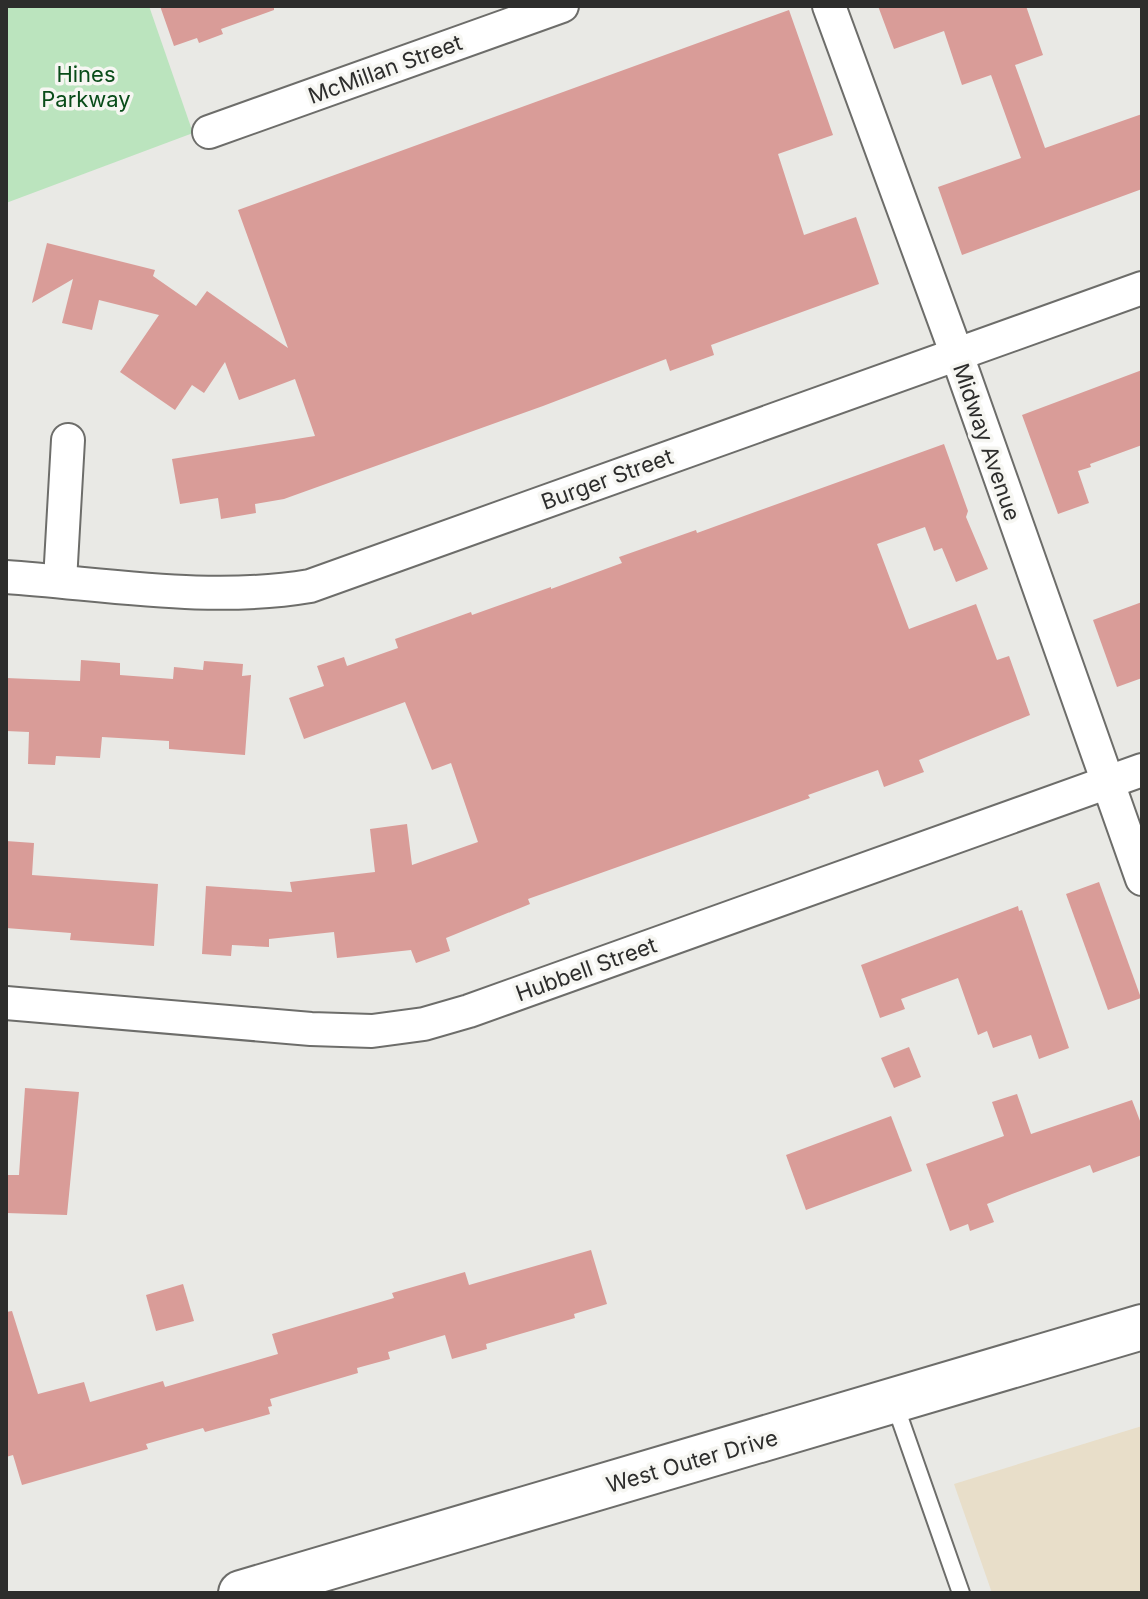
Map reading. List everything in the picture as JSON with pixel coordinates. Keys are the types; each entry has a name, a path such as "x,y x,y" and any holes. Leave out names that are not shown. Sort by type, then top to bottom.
{"main road":[{"name":"West Outer Drive","path":"241,1593 1142,1327"}],"street":[{"name":"McMillan Street","path":"209,132 562,6"},
{"name":"Midway Avenue","path":"829,6 957,355 1142,879"},
{"name":"Burger Street","path":"6,577 229,594 270,593 310,586 1142,288"},
{"path":"60,581 68,440"},
{"name":"Hubbell Street","path":"6,1003 311,1029 372,1031 424,1024 469,1011 1142,770"}],"lane":[{"path":"894,1402 961,1593"}],"shaded area":[{"path":"1142,1426 1142,1593 992,1593 954,1484"}],"green space":[{"name":"Hines Parkway","path":"6,6 149,6 193,133 6,203"}],"building":[{"path":"160,6 274,6 274,10 221,29 223,34 199,43 197,38 174,46"},
{"path":"878,6 1026,6 1043,55 1015,65 1045,148 1142,114 1142,189 962,255 938,187 1021,158 991,75 962,85 944,31 894,49"},
{"path":"789,10 833,135 778,154 804,235 856,217 879,284 711,345 714,355 670,371 666,359 284,499 255,504 256,513 221,519 218,498 180,504 172,459 315,436 295,379 239,400 225,362 204,393 192,385 175,410 120,372 159,315 99,300 92,330 62,323 73,279 32,303 47,243 155,270 153,276 196,306 207,291 288,348 238,210"},
{"path":"1142,370 1142,445 1078,471 1089,503 1058,514 1022,415"},
{"path":"944,444 968,511 966,517 988,569 956,582 942,548 934,551 925,527 877,544 909,629 976,604 997,660 1009,656 1030,715 919,760 924,772 884,787 878,770 808,795 810,798 528,899 530,904 446,938 450,951 416,963 411,950 337,958 334,932 269,939 269,947 232,945 231,956 202,954 206,886 292,892 290,882 375,872 370,829 407,824 412,865 478,842 451,763 432,770 405,702 304,739 289,698 324,686 317,666 344,657 347,666 398,648 395,639 471,612 472,615 551,589 622,563 619,557 696,530 697,533"},
{"path":"1142,602 1142,678 1117,687 1093,620"},
{"path":"81,660 120,663 120,675 173,679 174,667 203,670 204,661 243,664 242,676 251,675 245,755 169,749 169,741 102,737 100,758 56,756 55,765 28,764 29,732 6,731 6,678 80,681"},
{"path":"6,841 34,843 32,875 158,884 154,946 70,940 71,933 6,928"},
{"path":"1099,882 1141,998 1108,1010 1066,894"},
{"path":"1018,906 1019,911 1022,910 1069,1048 1039,1059 1031,1035 993,1048 987,1031 978,1035 958,978 901,999 905,1009 880,1018 861,965"},
{"path":"909,1047 921,1077 894,1088 881,1058"},
{"path":"25,1088 79,1092 67,1215 6,1213 6,1175 19,1175"},
{"path":"1017,1094 1031,1134 1132,1100 1142,1126 1142,1155 1093,1173 1090,1165 1012,1194 987,1204 994,1222 970,1231 968,1224 950,1231 926,1164 1004,1136 992,1102"},
{"path":"891,1116 912,1171 806,1210 786,1155"},
{"path":"591,1250 607,1304 574,1314 575,1318 486,1344 487,1349 452,1359 445,1335 388,1352 390,1359 357,1368 358,1373 270,1399 270,1414 146,1444 148,1449 22,1485 13,1455 6,1457 6,1312 12,1311 38,1394 84,1382 90,1402 163,1381 165,1387 278,1354 272,1334 394,1298 392,1293 465,1272 469,1285"},
{"path":"183,1284 194,1321 156,1331 146,1295"}]}
